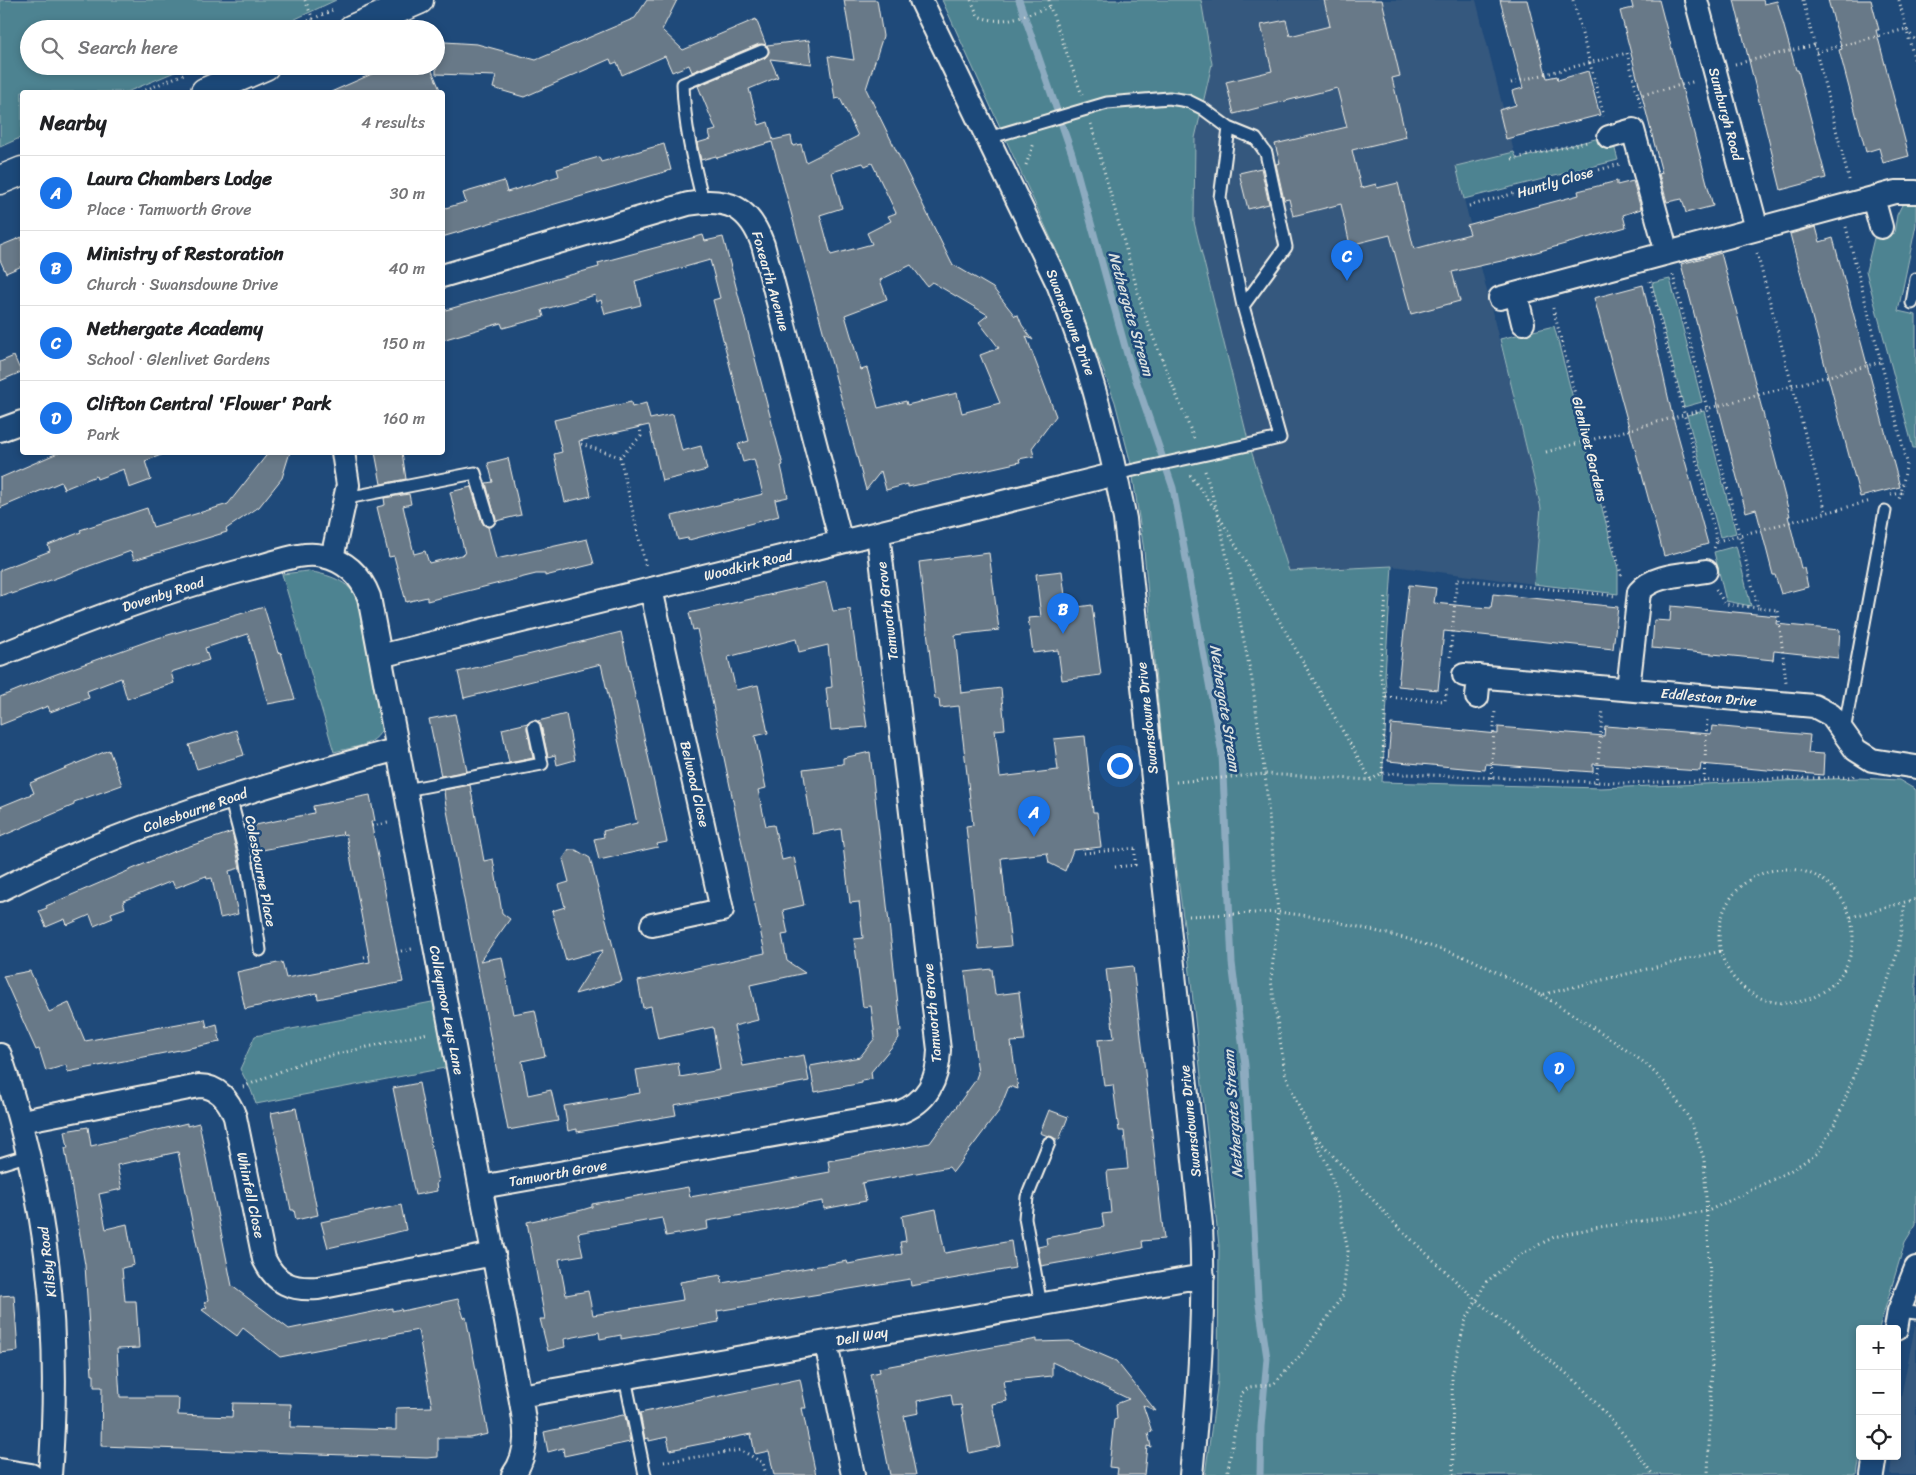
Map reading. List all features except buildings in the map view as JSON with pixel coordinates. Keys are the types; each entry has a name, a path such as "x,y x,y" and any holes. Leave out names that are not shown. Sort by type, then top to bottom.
{"street":[{"path":"346,18 419,0"},
{"name":"Swansdowne Drive","path":"921,0 1058,284 1074,323 1100,404 1126,528 1201,1225 1203,1276 1200,1382 1191,1475"},
{"name":"Sumburgh Road","path":"1696,0 1754,230"},
{"path":"200,81 226,75"},
{"path":"1609,136 1633,130 1667,253"},
{"path":"0,180 20,172"},
{"path":"1523,323 1508,296 1895,192 1916,192"},
{"name":"Foxearth Avenue","path":"445,275 703,201 717,201 738,208 750,218 758,230 841,542"},
{"path":"1856,202 1881,227"},
{"path":"0,430 20,423"},
{"path":"332,558 347,498 348,485 343,455"},
{"name":"Woodkirk Road","path":"380,656 1116,474"},
{"name":"Tamworth Grove","path":"481,1187 898,1113 910,1109 928,1094 937,1073 938,1050 878,533"},
{"name":"Dovenby Road","path":"0,655 128,605 198,582 293,557 310,555 332,558"},
{"name":"Colleymoor Leys Lane","path":"332,558 354,572 365,587 369,597 520,1396 526,1440 524,1452 513,1475"},
{"path":"1628,689 1630,599 1649,582 1706,571"},
{"name":"Belwood Close","path":"651,589 722,910 652,925"},
{"name":"Eddleston Drive","path":"1469,679 1628,689 1814,706 1832,715 1856,750 1872,760 1916,767"},
{"name":"Colesbourne Road","path":"0,890 70,856 230,797 398,749"},
{"name":"Kilsby Road","path":"0,1055 22,1121 50,1270 53,1310 54,1383 50,1475"},
{"path":"22,1121 199,1086 214,1089 226,1099"},
{"name":"Whinfell Close","path":"226,1099 235,1117 264,1259 270,1271 286,1286 297,1289 318,1288 494,1254"},
{"path":"1903,1318 1916,1268"},
{"name":"Dell Way","path":"520,1396 1203,1276"},
{"path":"826,1343 853,1475"},
{"path":"1872,1475 1874,1460"},
{"path":"0,1470 31,1475"}],"lane":[{"path":"703,201 689,144 683,104 683,84 762,51"},
{"path":"988,138 1107,103 1169,98 1197,105 1229,128 1256,139 1266,153 1286,247 1243,306"},
{"path":"1116,474 1280,438 1243,306 1220,198 1229,128"},
{"path":"1912,303 1916,278"},
{"path":"347,498 475,473 488,520"},
{"path":"1844,732 1886,512"},
{"path":"406,790 542,764 534,727"},
{"name":"Colesbourne Place","path":"230,797 244,850 260,950"},
{"path":"1041,1305 1025,1218 1027,1197 1050,1143"},
{"path":"0,1164 29,1155"},
{"path":"625,1378 645,1475"}],"path":[{"path":"305,0 313,19 346,18"},
{"path":"971,0 978,16 990,21 1002,22 1050,7"},
{"path":"1049,0 1086,108 1144,314 1200,455 1218,514 1252,680 1265,774 1278,912 1271,980 1276,1022 1285,1072 1296,1101 1314,1135 1336,1191 1348,1251 1343,1295 1306,1349 1279,1380 1270,1385 1249,1387 1241,1394 1227,1475"},
{"path":"1512,159 1609,136 1573,0"},
{"path":"1803,0 1856,202 1881,362 1907,462 1898,504 1886,512"},
{"path":"1899,0 1916,66"},
{"path":"1816,52 1906,29"},
{"path":"1906,29 1916,41"},
{"path":"1638,96 1815,45"},
{"path":"1511,83 1627,53 1640,107 1633,130"},
{"path":"152,90 200,81"},
{"path":"1016,196 1041,121"},
{"name":"Huntly Close","path":"1469,206 1641,158"},
{"path":"1754,230 1792,386 1826,512"},
{"path":"1667,253 1758,608"},
{"path":"1644,259 1716,541 1879,498"},
{"name":"Glenlivet Gardens","path":"1547,285 1630,599"},
{"path":"1546,452 1881,362"},
{"path":"620,456 641,436 640,426"},
{"path":"582,444 620,456"},
{"path":"620,456 651,589"},
{"path":"1179,460 1218,514 1370,780"},
{"path":"1886,497 1900,493"},
{"path":"1706,571 1725,604 1778,610 1788,704"},
{"path":"1491,778 1469,679 1457,579 1630,599"},
{"path":"1382,773 1386,697 1380,673 1386,595"},
{"path":"1386,697 1446,701 1469,679"},
{"path":"1596,783 1606,688"},
{"path":"1704,781 1708,697"},
{"path":"1154,785 1265,774 1370,780 1382,773 1596,783 1852,777 1872,760"},
{"path":"1084,853 1160,845"},
{"path":"1115,868 1135,865 1135,848"},
{"path":"1790,868 1811,873 1828,883 1843,898 1851,917 1854,935 1852,953 1845,969 1834,984 1820,994 1803,1001 1785,1003 1768,1000 1752,993 1738,982 1727,968 1721,951 1719,930 1724,910 1735,892 1751,878 1770,870 1790,868"},
{"path":"1851,917 1916,899"},
{"path":"1453,1475 1452,1375 1464,1322 1486,1282 1523,1253 1554,1237 1593,1228 1708,1211 1790,1171 1818,1153 1838,1118 1898,951 1905,902"},
{"path":"1168,917 1278,912 1356,926 1471,959 1541,995 1605,1035 1646,1064 1677,1099 1690,1121 1704,1159 1713,1333 1708,1475"},
{"path":"1541,995 1721,951"},
{"path":"364,957 369,956"},
{"path":"226,1099 248,1083 303,1062 450,1028"},
{"path":"1314,1135 1396,1225 1476,1300 1578,1383 1626,1437 1652,1475"},
{"path":"664,1462 741,1450 763,1463 766,1475"}],"shaded area":[{"path":"1201,0 1476,0 1514,152 1456,167 1541,508 1534,584 1392,566 1289,571 1249,444 1194,222 1195,138 1212,64"},
{"path":"1916,1321 1916,1475 1890,1475 1892,1460 1901,1460 1901,1397"}],"green space":[{"path":"0,0 336,0 293,20 20,20 20,75 168,75 132,90 20,90 20,138 0,147"},
{"path":"942,0 1201,0 1212,64 1195,138 1194,222 1249,444 1289,571 1392,566 1385,675 1387,701 1382,782 1601,788 1858,778 1899,780 1916,790 1916,1224 1905,1242 1880,1325 1856,1325 1856,1460 1859,1460 1857,1475 1205,1475 1218,1380 1219,1246 1189,963 1166,787 1144,551 1131,464 1115,402 1069,278"},
{"path":"1611,135 1618,160 1464,199 1456,166 1514,152 1517,159"},
{"path":"1904,201 1916,202 1916,225 1898,311 1916,315 1916,448 1913,448 1866,271 1874,238 1894,233 1897,215"},
{"path":"1670,279 1702,402 1684,407 1652,283"},
{"path":"1554,326 1618,569 1618,594 1534,584 1541,508 1500,339"},
{"path":"1704,411 1736,533 1720,537 1687,415"},
{"path":"1736,546 1751,606 1726,601 1714,552"},
{"path":"308,571 323,574 343,583 354,593 358,600 383,723 381,731 372,741 357,747 334,752 282,574"},
{"path":"437,1001 450,1067 256,1104 240,1069 255,1036"}],"waterway":[{"name":"Nethergate Stream","path":"1019,0 1072,154 1127,354 1173,488 1222,754 1232,963 1245,1065 1258,1298 1267,1358 1261,1427 1260,1475"}],"place":[{"name":"Nethergate Academy","path":"1347,281"},
{"name":"Ministry of Restoration","path":"1063,634"},
{"name":"Laura Chambers Lodge","path":"1034,837"},
{"name":"Clifton Central 'Flower' Park","path":"1559,1093"}]}
